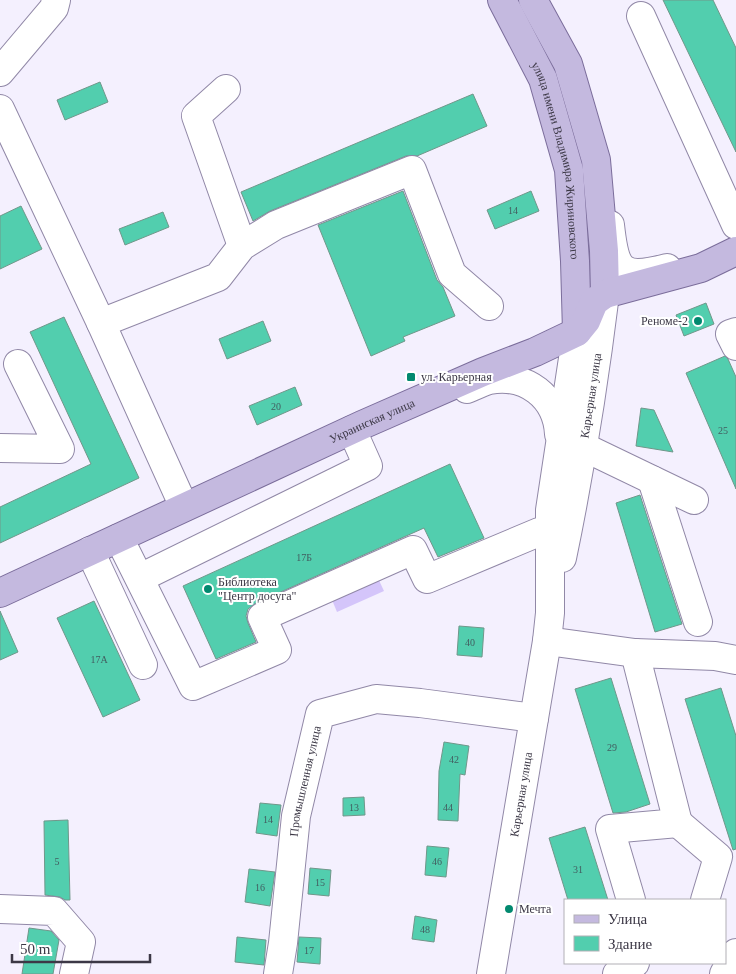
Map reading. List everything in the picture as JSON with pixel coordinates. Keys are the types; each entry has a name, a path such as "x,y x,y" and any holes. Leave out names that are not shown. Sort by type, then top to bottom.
{"main road":[{"name":"улица имени Владимира Жириновского","path":"502,0 543,79 569,170 575,261 576,332"},
{"path":"533,0 568,64 596,160 604,250 605,294 701,268 736,251"},
{"name":"Украинская улица","path":"0,593 357,427 483,372 535,352 576,332 586,321 594,302 605,294"}],"street":[{"path":"0,72 54,8 56,0"},
{"path":"641,16 736,225"},
{"path":"226,89 196,116 242,246"},
{"path":"0,109 101,323 184,507"},
{"path":"596,160 607,195 613,249 616,260 624,269 631,273 641,274 736,251"},
{"path":"101,323 218,277 242,246 276,225 412,170 452,274 489,306"},
{"name":"Карьерная улица","path":"490,974 547,641 550,613 574,498 597,358 605,294"},
{"name":"Карьерная улица","path":"550,613 550,510 576,332"},
{"path":"736,332 730,334 736,346"},
{"path":"0,448 60,449 18,364"},
{"path":"140,578 368,466 357,427 414,410 488,380 514,380 528,384 536,390 555,411 559,424 560,444"},
{"path":"590,450 694,500"},
{"path":"652,480 698,622"},
{"path":"119,538 193,686 277,650 262,617 413,550 427,579 539,532"},
{"path":"90,551 143,665"},
{"path":"547,641 635,653 715,656 736,660"},
{"path":"635,653 678,823 718,857 706,899"},
{"name":"Промышленная улица","path":"278,974 296,816 320,714 376,700 420,703 534,718"},
{"path":"631,899 610,829 678,823"},
{"path":"0,909 54,911 80,942 74,974"},
{"path":"724,974 736,953"},
{"path":"617,974 633,964"}],"shaded area":[{"path":"376,574 384,591 337,612 330,595"}],"building":[{"path":"663,0 713,0 736,48 736,152"},
{"path":"100,82 108,102 65,120 57,100"},
{"path":"473,94 487,126 417,156 406,156 270,211 253,221 241,192"},
{"path":"403,191 437,280 443,287 455,316 403,337 405,341 371,356 318,225"},
{"path":"531,191 539,211 495,229 487,210"},
{"path":"21,206 42,249 0,269 0,216"},
{"path":"163,212 169,227 125,245 119,229"},
{"path":"706,303 714,324 684,336 676,315"},
{"path":"64,317 139,478 0,543 0,507 91,464 30,332"},
{"path":"263,321 271,341 227,359 219,339"},
{"path":"725,356 736,377 736,489 686,373"},
{"path":"295,387 302,405 257,425 249,406"},
{"path":"641,408 654,410 673,452 636,446"},
{"path":"450,464 484,538 438,557 424,528 256,603 248,609 246,616 256,642 216,659 183,586"},
{"path":"640,495 682,624 655,632 616,503"},
{"path":"94,601 140,700 103,717 57,618"},
{"path":"0,611 18,652 0,660"},
{"path":"459,626 484,628 482,657 457,655"},
{"path":"611,678 650,804 626,812 613,813 575,689"},
{"path":"721,688 736,736 736,849 733,850 685,699"},
{"path":"444,742 469,746 465,775 460,774 458,821 438,820 439,771"},
{"path":"364,797 365,815 343,816 343,798"},
{"path":"260,803 281,805 277,836 256,833"},
{"path":"68,820 70,900 65,900 60,897 45,895 44,821"},
{"path":"585,827 608,899 568,899 549,838"},
{"path":"427,846 449,848 446,877 425,875"},
{"path":"310,868 331,870 329,896 308,894"},
{"path":"249,869 275,872 270,906 245,902"},
{"path":"415,916 437,920 434,942 412,939"},
{"path":"29,928 51,931 59,940 53,974 22,974"},
{"path":"237,937 266,940 264,965 235,962"},
{"path":"299,937 321,938 320,964 297,962"}],"place":[{"name":"Реноме-2","path":"698,321"},
{"name":"ул. Карьерная","path":"411,377"},
{"name":"Библиотека \"Центр досуга\"","path":"208,589"},
{"name":"Мечта","path":"509,909"}]}
